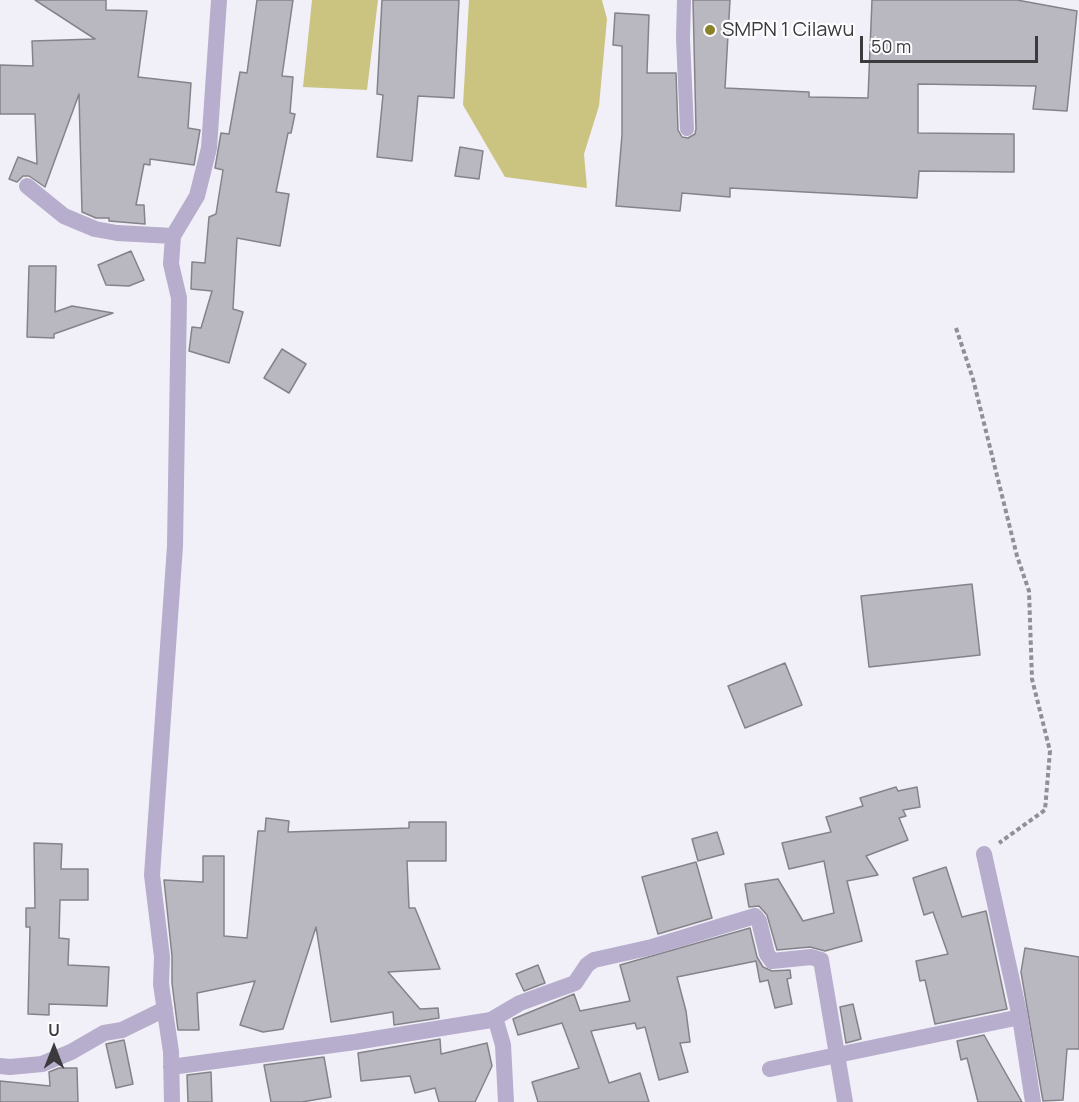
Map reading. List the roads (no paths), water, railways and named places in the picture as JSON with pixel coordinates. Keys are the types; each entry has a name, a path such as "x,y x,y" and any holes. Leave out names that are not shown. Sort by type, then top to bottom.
{"street":[{"path":"172,1102 171,1067 152,875 155,805 175,546 179,298 171,264 173,236 197,196 209,148 219,0"},
{"path":"27,186 64,216 95,229 117,233 173,236"},
{"path":"984,854 1020,1017 1033,1102"},
{"path":"171,1067 355,1042 491,1020 520,1003 575,983 587,965 594,960 755,916 759,921 767,954 772,961 811,957 820,960 845,1102"},
{"path":"0,1066 42,1064 71,1053 104,1033 122,1030 165,1009"},
{"path":"770,1069 838,1057 1020,1017"},
{"path":"491,1020 496,1021 503,1045 506,1102"}],"lane":[{"path":"684,0 683,38 687,129"}],"place":[{"name":"SMPN 1 Cilawu","path":"710,30"}]}
